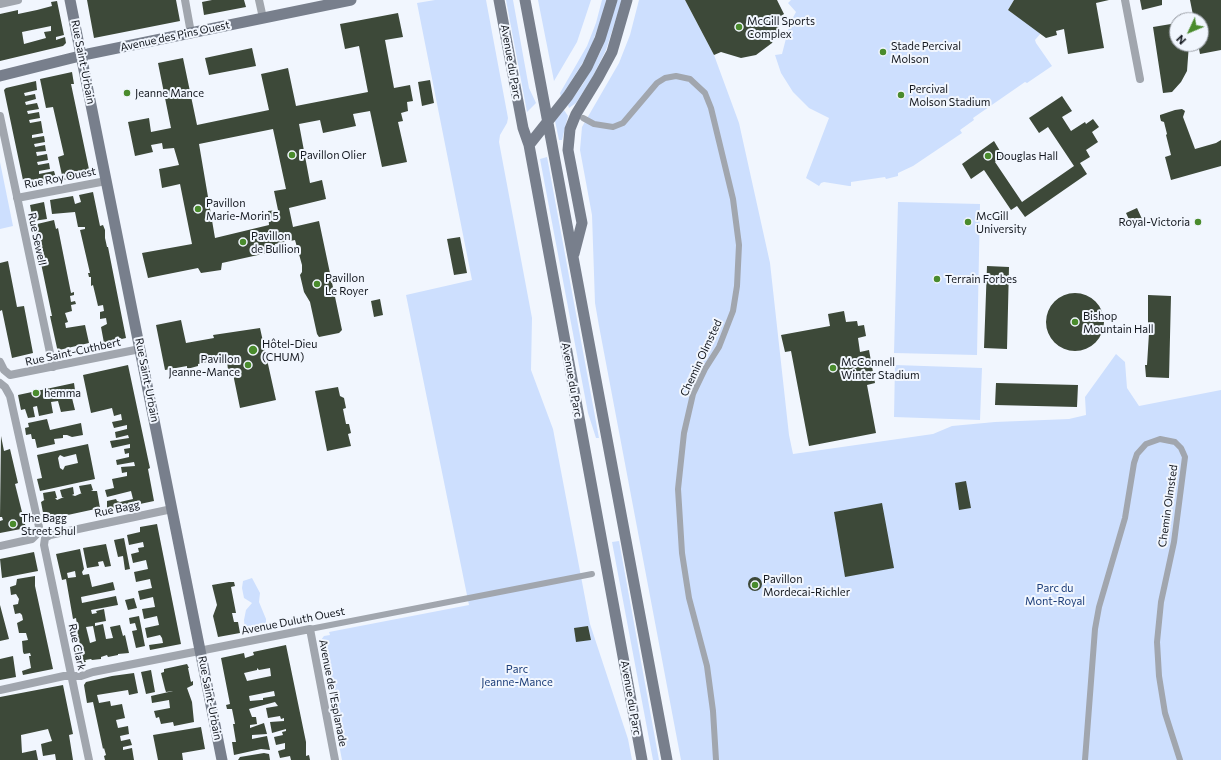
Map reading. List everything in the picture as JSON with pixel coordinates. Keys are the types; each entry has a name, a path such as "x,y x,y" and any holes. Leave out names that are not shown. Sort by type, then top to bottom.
{"main road":[{"name":"Rue Saint-Urbain","path":"70,0 222,760"},
{"name":"Avenue des Pins Ouest","path":"0,76 81,56 351,0"},
{"name":"Avenue du Parc","path":"499,0 523,128 529,145 642,760"},
{"path":"525,0 667,760"},
{"path":"529,145 576,85 591,61 600,39 612,0"},
{"path":"573,257 582,224 568,150 570,129 576,114 610,56 620,28 627,0"}],"street":[{"path":"0,4 18,0"},
{"path":"185,0 191,33"},
{"path":"259,0 263,18"},
{"path":"1125,0 1140,79"},
{"name":"Chemin Olmsted","path":"582,118 594,124 613,127 622,123 630,116 657,83 665,78 683,76 690,79 705,93 711,108 731,192 739,245 737,286 733,311 722,339 693,394 684,433 678,489 682,553 689,598 706,666 713,711 716,760"},
{"name":"Rue Sewell","path":"0,116 53,367"},
{"name":"Rue Roy Ouest","path":"17,198 106,180"},
{"name":"Rue Saint-Cuthbert","path":"0,362 4,370 10,375 140,349"},
{"path":"0,546 32,539 36,535 38,527 10,396 1,384"},
{"name":"Chemin Olmsted","path":"1085,760 1095,630 1099,607 1125,518 1134,463 1137,454 1146,444 1160,439 1175,442 1182,448 1184,457 1174,542 1161,602 1158,642 1159,676 1165,714 1180,760"},
{"name":"Rue Bagg","path":"45,538 50,535 172,509"},
{"name":"Rue Clark","path":"45,538 44,544 89,760"},
{"name":"Avenue Duluth Ouest","path":"0,690 592,574"},
{"name":"Avenue de l'Esplanade","path":"310,629 335,760"}],"green space":[{"name":"Parc Jeanne-Mance","path":"435,0 486,0 508,118 507,123 500,135 499,142 532,318 531,370 553,429 590,624 628,739 632,760 342,760 321,650 321,640 324,636 330,635 329,632 469,605 406,295 472,280 417,3"},
{"path":"506,0 513,0 529,88 536,103 527,112"},
{"path":"538,0 591,0 577,42 554,81"},
{"path":"602,0 606,0 603,13 589,53 561,97 560,93 587,46 596,23"},
{"path":"617,0 622,0 606,50 592,78 576,103 569,108 568,105 583,84 601,51"},
{"name":"Parc du Mont-Royal","path":"639,0 685,0 714,55 739,123 770,263 789,435 793,454 933,434 952,426 995,422 1069,419 1086,415 1085,397 1116,354 1125,362 1127,388 1139,406 1221,390 1221,760 681,760 595,303 592,215 580,150 582,127 619,63 630,35"},
{"name":"Percival Molson Stadium","path":"791,0 1014,0 1008,10 1041,33 1035,40 1036,43 1052,66 1027,83 1025,82 973,118 974,120 960,130 962,133 913,166 898,173 898,176 886,179 885,177 851,182 851,186 824,182 819,186 806,178 829,118 809,108 793,92 781,73 775,55 782,54 790,23 796,12 788,3"},
{"path":"564,110 568,116 562,140 559,140 555,121"},
{"path":"547,157 599,438 596,438 588,413 540,159"},
{"path":"0,162 13,226 0,229"},
{"name":"Terrain Forbes","path":"898,202 980,204 977,355 894,353"},
{"path":"895,365 982,368 980,420 894,417"},
{"path":"619,541 659,760 653,760 612,542"},
{"path":"252,578 260,593 259,602 266,619 266,624 256,629 245,631 244,620 246,610 252,603 244,598 242,588 243,581"}],"building":[{"path":"87,0 176,0 180,21 94,38"},
{"path":"212,0 244,0 246,7 204,15 202,2"},
{"name":"McGill Sports Complex","path":"685,0 777,0 784,14 779,17 778,31 772,43 756,55 741,58 721,52 714,55"},
{"path":"1014,0 1109,0 1096,3 1104,48 1068,54 1064,29 1056,31 1057,35 1046,38 1008,10"},
{"path":"1140,0 1162,0 1162,5 1142,10"},
{"path":"1190,0 1221,0 1221,50 1200,54 1200,52 1209,52 1209,12 1192,12"},
{"path":"57,1 64,35 56,37 56,40 65,37 66,43 63,46 0,61 0,14 18,10 18,14 37,10 52,6 51,2","holes":["51,26 51,31 44,32 46,38 24,44 22,32"]},
{"path":"398,13 403,37 385,40 394,88 410,85 413,101 407,102 408,111 401,113 403,121 398,122 407,162 382,167 370,111 353,114 356,126 323,133 320,120 299,124 310,183 322,180 326,199 289,208 293,227 319,221 342,330 339,333 319,337 317,334 310,302 304,292 300,275 302,272 302,265 295,240 275,244 276,251 222,263 221,270 201,273 198,268 148,278 142,253 192,244 180,184 162,188 159,169 179,165 174,148 163,149 162,143 151,145 153,152 135,156 128,122 149,118 151,132 171,128 158,63 183,58 197,125 269,110 261,74 288,68 296,106 368,92 359,46 345,49 340,24","holes":["273,129 286,189 274,191 278,210 268,211 269,225 215,238 199,144"]},
{"path":"1169,24 1169,52 1188,52 1187,71 1181,82 1172,92 1163,93 1153,27"},
{"path":"252,48 256,66 209,75 205,58"},
{"path":"72,72 74,84 71,84 90,174 63,180 58,157 64,155 53,107 46,108 40,79"},
{"path":"430,80 434,103 422,106 418,82"},
{"path":"36,81 37,90 24,93 25,96 35,94 36,99 25,102 26,105 37,103 39,109 27,111 28,114 39,112 40,118 29,120 30,123 41,121 43,133 32,135 32,138 44,136 45,142 34,144 35,147 45,145 46,151 36,152 37,156 47,154 48,160 37,162 38,165 49,163 50,169 39,171 39,174 54,171 57,181 27,187 24,185 4,90 6,88"},
{"name":"Douglas Hall","path":"1062,96 1072,111 1062,117 1071,131 1093,119 1099,127 1092,132 1098,142 1086,150 1090,157 1080,163 1087,174 1025,217 1017,206 1011,210 984,170 971,179 962,164 994,141 1003,156 995,162 1022,202 1074,166 1048,127 1039,133 1029,118"},
{"path":"1182,109 1185,111 1183,117 1195,149 1221,140 1221,166 1171,180 1165,157 1171,155 1164,122 1161,121 1160,115"},
{"path":"93,192 100,226 103,225 105,230 105,238 126,338 104,343 101,327 107,324 106,318 100,319 100,312 104,311 103,305 98,306 93,285 91,286 91,277 89,277 88,273 90,273 80,230 85,229 85,227 78,227 75,212 52,214 50,200 73,196 75,204 81,202 79,195"},
{"path":"44,202 47,219 33,221 30,205"},
{"path":"1137,208 1142,219 1131,224 1126,213"},
{"path":"54,220 56,229 58,228 71,293 74,292 74,295 70,296 71,302 75,301 76,304 71,305 72,311 65,313 68,322 65,323 66,328 85,325 89,343 59,350 57,348 50,316 52,316 33,225"},
{"path":"460,237 467,273 454,275 447,239"},
{"path":"8,261 17,307 24,306 33,353 12,358 2,310 0,311 0,263"},
{"path":"987,266 1009,267 1007,349 984,348"},
{"name":"Bishop Mountain Hall","path":"1069,293 1081,293 1096,301 1104,316 1104,328 1096,343 1081,351 1069,351 1054,343 1046,328 1046,316 1054,301"},
{"path":"1148,295 1171,296 1169,378 1146,377 1145,365 1147,365 1149,333 1140,332 1140,326 1148,326"},
{"path":"380,299 383,315 374,317 371,301"},
{"name":"McConnell Winter Stadium","path":"844,311 846,322 857,321 858,326 864,325 866,336 858,338 860,352 869,350 875,383 867,385 876,433 809,446 791,351 785,352 781,335 830,326 828,314"},
{"name":"Pavillon Jeanne-Mance","path":"181,320 186,343 214,338 213,335 260,328 276,400 240,408 232,369 228,370 227,361 221,362 220,359 198,364 198,366 187,369 187,366 165,370 156,325"},
{"path":"128,365 150,468 148,469 154,501 107,511 107,501 116,499 120,502 133,499 131,491 107,497 105,490 114,488 112,479 127,476 127,472 122,473 121,467 135,466 134,462 117,465 116,460 129,457 129,453 125,454 124,449 130,448 130,444 112,448 110,441 129,438 128,435 116,438 115,432 127,429 127,425 114,428 112,422 122,420 121,414 114,416 112,408 91,413 83,375"},
{"path":"74,383 76,397 72,398 75,410 61,412 58,401 51,402 53,413 39,416 37,406 33,407 35,417 28,418 25,409 21,410 18,395"},
{"path":"996,383 1078,385 1077,407 995,405"},
{"path":"338,387 340,396 344,398 346,408 343,409 346,424 349,424 351,433 348,434 351,446 327,451 315,391"},
{"path":"47,419 50,430 81,423 83,435 72,437 63,435 63,438 54,439 55,444 37,448 35,439 32,439 31,434 26,435 25,428 29,427 28,423"},
{"path":"1,436 4,451 10,449 18,483 15,484 26,528 0,533 0,521 3,520 2,517 0,517"},
{"path":"88,444 95,479 40,491 37,479 42,478 37,455","holes":["76,454 78,463 65,466 63,470 60,468 58,458 60,455 64,457"]},
{"path":"966,481 971,508 959,510 955,483"},
{"path":"91,484 93,490 91,491 97,491 100,508 63,516 44,518 41,502 46,499 44,500 43,493 55,491 57,498 55,498 57,500 64,497 62,497 60,490 73,487 74,494 72,495 75,496 82,493 79,486"},
{"path":"882,503 894,568 845,577 834,512"},
{"path":"157,524 181,644 150,650 149,645 163,643 160,635 147,638 145,628 159,625 157,616 144,619 142,609 155,607 153,597 140,600 138,591 152,588 150,579 136,582 134,572 148,569 146,560 133,563 131,554 139,552 138,548 144,547 143,542 129,545 127,535 140,532 140,527"},
{"path":"124,538 130,569 125,570 123,556 118,557 114,540"},
{"path":"106,544 111,566 105,567 103,561 98,562 99,566 87,568 83,548"},
{"path":"80,549 84,569 82,572 83,575 89,574 92,587 113,582 115,590 81,597 82,603 116,596 118,605 91,610 92,614 97,613 96,611 104,609 106,621 95,623 95,626 103,624 106,639 113,638 110,627 120,625 123,636 125,635 129,653 108,657 107,655 101,657 101,659 85,660 86,662 80,663 77,645 80,644 75,626 77,625 76,618 73,619 66,579 62,580 56,554","holes":["75,571 76,577 68,578 67,573","93,626 96,641 90,643 86,627"]},
{"path":"34,552 38,571 2,578 0,559"},
{"path":"35,576 35,586 53,669 23,675 22,671 31,668 29,656 31,656 30,653 24,654 23,652 22,641 28,640 26,633 19,633 17,623 23,620 22,615 20,613 15,614 13,605 18,604 19,599 16,594 11,595 10,587 16,585 17,579"},
{"name":"Pavillon Mordecai-Richler","path":"752,577 758,577 762,581 762,587 758,591 752,591 748,587 748,581"},
{"path":"234,582 235,586 231,587 236,613 232,613 234,622 238,622 240,633 218,637 213,616 217,605 212,585"},
{"path":"134,598 137,608 128,610 125,600"},
{"path":"0,605 9,639 0,641"},
{"path":"139,616 145,646 136,648 132,631 137,630 135,623 130,624 129,618"},
{"path":"588,626 591,640 576,642 574,628"},
{"path":"286,645 306,742 306,756 309,755 310,760 291,760 290,756 280,758 278,751 285,749 285,743 276,745 274,737 283,735 282,732 286,731 286,729 272,733 270,722 284,721 284,718 281,719 280,716 268,718 266,708 278,706 275,702 249,709 252,717 256,717 257,724 250,725 250,728 264,723 267,734 252,735 252,739 267,736 270,750 261,749 234,755 232,742 236,742 233,724 235,724 232,709 227,709 226,705 230,704 221,658 244,653 245,658 254,655 253,652","holes":["257,668 259,670 270,668 271,676 247,681 244,673 257,670","274,691 275,696 263,698 263,700 250,701 249,696"]},
{"path":"13,656 16,677 0,680 0,659"},
{"path":"187,664 191,682 193,681 193,685 187,688 192,702 194,722 174,726 173,722 161,724 159,717 156,718 154,711 170,708 169,700 152,703 151,696 173,691 166,692 161,673 164,672 164,669"},
{"path":"151,670 155,692 146,694 141,672"},
{"path":"134,673 138,693 129,695 128,690 97,695 99,703 110,701 111,706 122,704 125,718 116,720 118,728 128,726 129,734 120,736 121,741 130,739 132,745 123,747 123,750 132,748 134,760 105,760 104,756 106,755 104,748 103,749 93,702 87,703 84,685 86,682"},
{"path":"63,685 73,734 69,735 73,760 56,760 55,754 43,756 41,744 52,741 48,729 21,735 22,753 36,750 38,760 0,760 0,697"},
{"path":"201,727 205,749 182,753 183,760 158,760 153,735"},
{"path":"264,753 269,754 270,760 238,760 240,757"}],"place":[{"name":"McGill Sports Complex","path":"739,27"},
{"name":"Stade Percival Molson","path":"883,52"},
{"name":"Jeanne Mance","path":"127,93"},
{"name":"Percival Molson Stadium","path":"901,95"},
{"name":"Pavillon Olier","path":"292,155"},
{"name":"Douglas Hall","path":"988,156"},
{"name":"Pavillon Marie-Morin 5","path":"198,209"},
{"name":"McGill University","path":"968,222"},
{"name":"Royal-Victoria","path":"1198,222"},
{"name":"Pavillon de Bullion","path":"243,242"},
{"name":"Terrain Forbes","path":"937,279"},
{"name":"Pavillon Le Royer","path":"317,284"},
{"name":"Bishop Mountain Hall","path":"1075,322"},
{"name":"Hôtel-Dieu (CHUM)","path":"253,350"},
{"name":"Pavillon Jeanne-Mance","path":"248,365"},
{"name":"McConnell Winter Stadium","path":"833,368"},
{"name":"hemma","path":"36,393"},
{"name":"The Bagg Street Shul","path":"13,524"},
{"name":"Pavillon Mordecai-Richler","path":"755,585"}]}
